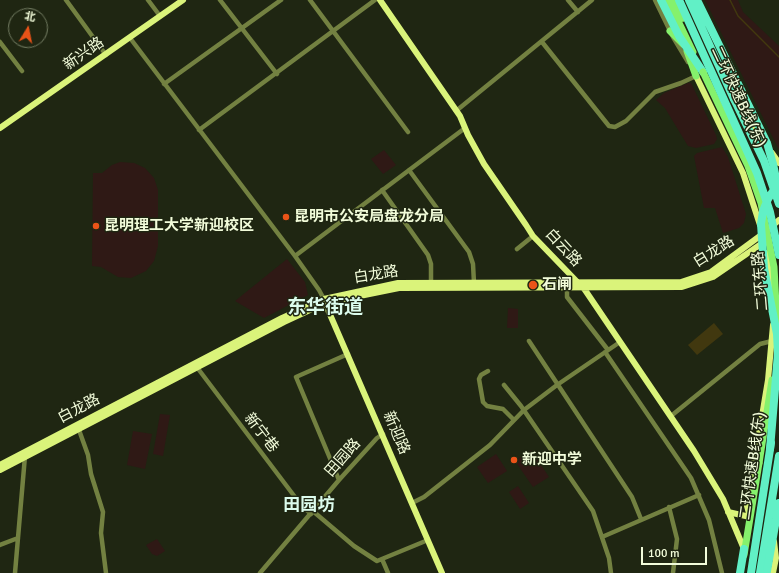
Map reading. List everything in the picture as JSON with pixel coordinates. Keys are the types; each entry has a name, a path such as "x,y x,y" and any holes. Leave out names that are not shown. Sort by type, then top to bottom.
{"highway":[{"path":"661,0 677,33 702,73"},
{"name":"二环快速B线(东)","path":"679,0 757,173 770,212 779,255"},
{"path":"689,0 762,156 779,204"},
{"path":"697,0 769,149 779,193"},
{"path":"770,449 778,353 777,334 764,268 761,224 763,211 768,199 779,182"},
{"name":"二环快速B线(东)","path":"750,573 779,387"},
{"path":"761,573 779,458"},
{"path":"767,573 779,503"},
{"path":"740,573 744,549"}],"main road":[{"name":"二环东路","path":"668,0 753,178 764,216 773,261 777,305 777,342 762,463"},
{"name":"二环东路","path":"674,0 702,73 758,176 770,214 779,260"},
{"path":"681,27 687,48"},
{"path":"670,31 687,48"},
{"name":"二环东路","path":"755,507 779,375"},
{"path":"744,549 750,517 755,507"},
{"path":"750,573 755,507"}],"street":[{"path":"66,0 106,55"},
{"path":"148,0 160,16"},
{"name":"新兴路","path":"0,128 183,0"},
{"path":"220,0 276,74"},
{"path":"164,84 281,0"},
{"path":"310,0 332,32 408,132"},
{"path":"199,130 375,0"},
{"name":"白云路","path":"380,0 456,111 484,164 533,236 580,285 672,416 715,484 744,549"},
{"path":"568,0 578,12"},
{"path":"456,111 592,0"},
{"path":"655,0 670,31 702,73 743,173 754,204 763,238 772,296 772,341 747,506 750,517 728,512"},
{"path":"685,0 765,164 779,204"},
{"path":"130,38 295,256 325,301"},
{"path":"0,42 22,71"},
{"path":"542,42 609,126 615,127 626,121 655,92 702,73"},
{"path":"737,107 779,163"},
{"path":"295,256 465,128"},
{"path":"409,170 469,252 474,264 474,283"},
{"path":"382,190 428,254 431,264 431,283"},
{"name":"白龙路","path":"763,238 779,220"},
{"name":"白龙路","path":"0,470 25,455 196,366 325,301 382,285 431,283 580,285 670,283 697,278 721,266 763,238 779,230"},
{"path":"518,249 533,236"},
{"name":"白龙路","path":"325,301 399,288 567,288 580,285"},
{"path":"567,288 567,297 606,351 692,478 709,520 722,573"},
{"name":"新迎路","path":"325,301 442,573"},
{"path":"529,341 632,497 641,519"},
{"path":"672,416 760,344 772,341"},
{"path":"412,503 424,497 468,464 490,445 524,410 557,385 620,342"},
{"path":"339,480 296,377 348,354"},
{"name":"白龙路","path":"0,465 78,430 196,366"},
{"name":"新宁巷","path":"196,366 296,498 354,546 378,561 382,559"},
{"path":"488,371 481,375 479,379 483,402 487,406 502,409 514,420"},
{"path":"504,385 524,410 593,511 609,558 611,573"},
{"path":"78,430 88,455 91,474 103,512 101,533 106,573"},
{"name":"田园路","path":"260,573 313,513 339,480 377,438 383,434"},
{"path":"15,573 25,455"},
{"path":"761,573 777,479 779,458"},
{"path":"602,537 698,495"},
{"path":"669,507 677,539 674,573"},
{"path":"771,510 776,558 773,573"},
{"path":"0,545 18,538"},
{"path":"388,573 382,559 428,540"}],"shaded area":[{"path":"705,0 738,0 743,12 779,46 779,150"},
{"path":"691,83 716,135 717,139 714,144 696,148 688,146 665,108 656,100 664,93"},
{"path":"722,147 728,157 746,214 744,223 739,228 723,233 715,208 704,208 694,156 697,153"},
{"path":"384,150 396,165 383,174 371,159"},
{"path":"120,162 134,163 145,168 154,178 158,190 158,246 154,261 146,271 131,278 118,277 101,267 92,266 93,173 102,173 112,165"},
{"path":"287,259 305,282 308,295 264,318 235,301"},
{"path":"508,308 518,309 518,328 507,328"},
{"path":"714,323 723,334 697,355 688,345"},
{"path":"160,414 170,415 163,456 153,454"},
{"path":"133,431 152,434 145,469 127,465"},
{"path":"531,450 549,477 533,487 515,461"},
{"path":"496,454 507,471 488,483 477,467"},
{"path":"518,486 529,503 520,509 509,492"},
{"path":"157,539 165,551 157,556 152,554 146,545"}],"waterway":[{"path":"730,0 738,16 779,57"}],"place":[{"name":"昆明市公安局盘龙分局","path":"286,217"},
{"name":"昆明理工大学新迎校区","path":"96,226"},
{"name":"石闸","path":"533,285"},
{"name":"新迎中学","path":"514,460"}],"district":[{"name":"东华街道","path":"325,308"},
{"name":"田园坊","path":"309,506"}]}
